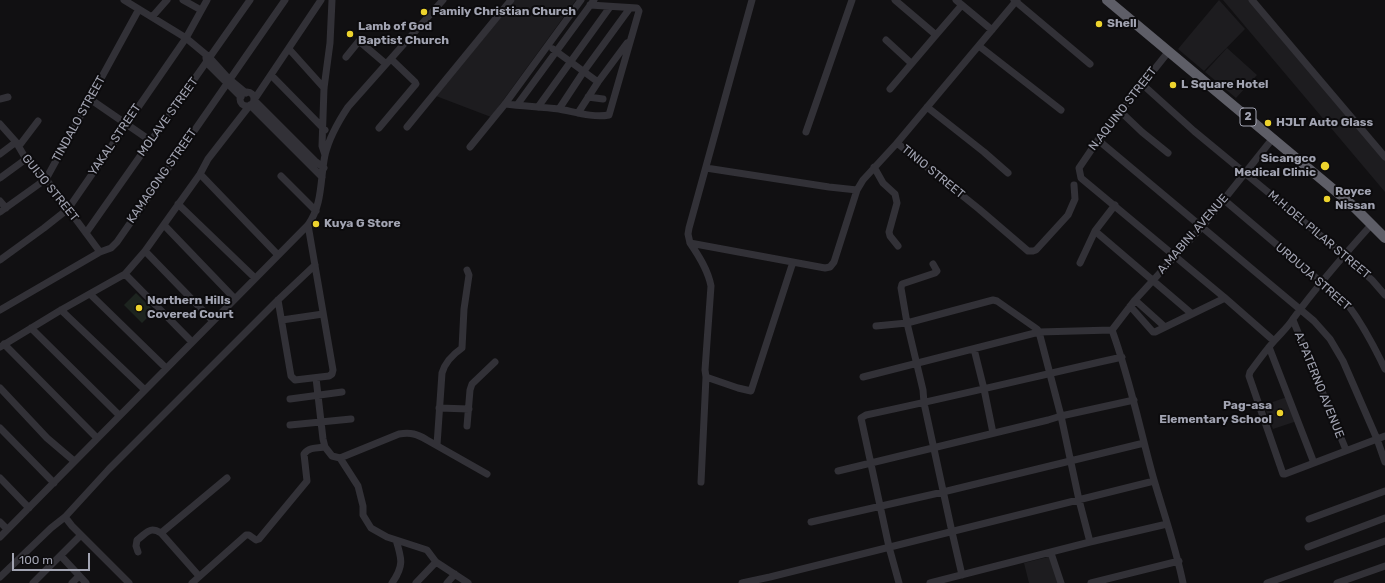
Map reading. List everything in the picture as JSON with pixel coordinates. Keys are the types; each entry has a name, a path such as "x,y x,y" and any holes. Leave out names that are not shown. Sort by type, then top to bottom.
{"highway":[{"name":"2","path":"1108,0 1351,204 1385,238"}],"street":[{"path":"124,0 186,38 243,95"},
{"path":"152,17 166,0"},
{"path":"183,0 201,10"},
{"name":"YAKAL STREET","path":"0,260 68,209 186,38 207,0"},
{"name":"MOLAVE STREET","path":"86,233 250,0"},
{"name":"KAMAGONG STREET","path":"0,310 100,252 111,248 117,242 228,80 285,0"},
{"path":"97,438 2,346 61,310 125,274 145,251 200,174 208,159 252,103 289,50 321,0"},
{"path":"326,155 322,146 324,88 330,44 332,0"},
{"path":"0,537 308,225 316,210 320,197 326,155 338,121 348,107 443,0"},
{"path":"407,127 511,0"},
{"path":"470,148 505,104 581,0"},
{"path":"701,482 710,286 709,278 701,260 690,243 688,234 752,0"},
{"path":"806,132 852,0"},
{"path":"895,0 936,34"},
{"path":"956,0 992,30"},
{"path":"1252,0 1385,157"},
{"path":"1016,1 1090,64"},
{"name":"TINIO STREET","path":"1016,1 897,143 979,209 1028,251 1036,250 1068,215 1075,199 1074,185"},
{"path":"505,104 559,109 604,116 609,115 639,11 637,8 610,7 592,3 517,105"},
{"path":"890,89 936,34 962,6"},
{"path":"538,107 610,7"},
{"path":"559,109 584,71 630,8"},
{"name":"TINDALO STREET","path":"3,210 46,179 139,9"},
{"path":"578,113 598,82 630,39"},
{"path":"886,40 911,63"},
{"path":"346,57 359,41 416,84 379,128"},
{"path":"548,46 598,82"},
{"path":"979,46 1061,110"},
{"path":"289,50 324,88"},
{"name":"N.AQUINO STREET","path":"1115,205 1081,178 1079,168 1098,140 1169,51"},
{"path":"271,75 323,129 333,134"},
{"name":"M.H.DEL PILAR STREET","path":"1142,84 1194,131 1344,255 1372,280 1385,295"},
{"path":"243,95 252,94 252,103 322,177"},
{"path":"243,95 241,102 244,105 252,103"},
{"path":"0,99 8,97"},
{"path":"588,97 603,99"},
{"path":"90,99 150,141"},
{"path":"252,103 324,168"},
{"path":"927,107 1008,173"},
{"path":"1121,112 1142,132 1168,152"},
{"path":"0,154 18,144 38,121"},
{"name":"GUIJO STREET","path":"1,128 18,144 26,159 46,179 100,252"},
{"name":"A.MABINI AVENUE","path":"1112,330 1130,306 1202,227 1273,138"},
{"path":"1098,140 1299,310 1314,321 1330,339 1343,361 1377,439 1385,462"},
{"path":"690,243 825,268 830,267 834,262 857,190 863,180 897,143"},
{"path":"0,178 26,159"},
{"path":"706,168 857,190"},
{"path":"874,168 883,183 895,194 897,203 889,232 890,236 898,246"},
{"path":"200,174 278,256"},
{"path":"281,176 316,210"},
{"name":"URDUJA STREET","path":"1223,200 1348,305 1371,339 1385,369"},
{"path":"0,201 3,210"},
{"path":"178,204 255,278"},
{"path":"1080,263 1095,231 1115,205 1225,298 1272,344 1314,463"},
{"path":"1372,224 1344,255 1299,310 1293,320 1250,372 1249,376 1283,474 1385,436"},
{"path":"164,225 234,299"},
{"path":"278,300 291,376 295,380 329,376 332,374 333,370 308,225"},
{"path":"1095,231 1192,314"},
{"path":"145,251 213,321"},
{"path":"706,377 751,391 793,262"},
{"path":"933,264 937,271 935,273 902,286 907,322 962,575"},
{"path":"0,578 65,517 109,469 315,265"},
{"path":"437,445 442,373 444,365 462,348 464,309 469,275 467,270"},
{"path":"125,274 192,342"},
{"path":"90,294 166,368"},
{"path":"1130,306 1153,332 1157,332 1225,298"},
{"path":"876,326 907,322 993,300 1037,329 1050,373 1090,542"},
{"path":"1136,300 1165,327"},
{"path":"61,310 146,390"},
{"path":"282,320 323,314"},
{"name":"A.PATERNO AVENUE","path":"1293,320 1346,450"},
{"path":"31,328 119,415"},
{"path":"863,377 1039,332 1112,330 1122,357 1154,481 1179,561 1183,583"},
{"path":"974,349 993,433"},
{"path":"899,583 889,547 861,418 864,416 1122,357"},
{"path":"467,426 470,390 472,384 494,362"},
{"path":"316,378 323,439 325,447 332,456 340,458 399,434 418,434 488,474"},
{"path":"0,388 48,438 74,461"},
{"path":"290,399 318,394 342,392"},
{"path":"838,471 1060,416 1134,400"},
{"path":"439,408 469,409"},
{"path":"290,425 351,419"},
{"path":"0,428 54,483"},
{"path":"811,522 943,492 1144,443"},
{"path":"192,583 246,535 249,535 256,540 259,539 307,481 304,454 306,451 325,447"},
{"path":"340,458 358,486 363,506 363,515 371,528 388,537 427,550 436,562 468,583"},
{"path":"0,478 30,508"},
{"path":"161,533 227,478"},
{"path":"742,583 1154,481"},
{"path":"1309,519 1385,491"},
{"path":"65,517 129,583"},
{"path":"1308,547 1385,518"},
{"path":"0,522 7,529"},
{"path":"930,583 1167,524"},
{"path":"138,552 136,546 137,540 152,529 155,529 161,533 199,576"},
{"path":"33,583 81,535"},
{"path":"392,583 401,568 401,555 396,540"},
{"path":"1267,583 1385,541"},
{"path":"1052,553 1061,583"},
{"path":"61,556 86,583"},
{"path":"1091,583 1179,561"},
{"path":"416,583 436,562"},
{"path":"1337,583 1385,566"},
{"path":"447,583 455,574"},
{"path":"72,583 79,576"}],"shaded area":[{"path":"515,0 576,0 491,117 436,96"},
{"path":"1219,0 1245,29 1204,71 1178,49"},
{"path":"1223,0 1249,0 1385,157 1385,192"},
{"path":"1227,48 1257,75 1236,98 1205,72"},
{"name":"Northern Hills Covered Court","path":"136,293 154,311 142,323 124,305"},
{"name":"Pag-asa Elementary School","path":"1287,397 1297,421 1273,429 1264,405"},
{"path":"1052,556 1059,583 1029,583 1024,563"}],"place":[{"name":"Family Christian Church","path":"424,12"},
{"name":"Shell","path":"1099,24"},
{"name":"Lamb of God Baptist Church","path":"350,34"},
{"name":"L Square Hotel","path":"1173,85"},
{"name":"HJLT Auto Glass","path":"1268,123"},
{"name":"Sicangco Medical Clinic","path":"1325,166"},
{"name":"Royce Nissan","path":"1327,199"},
{"name":"Kuya G Store","path":"316,224"},
{"name":"Northern Hills Covered Court","path":"139,308"},
{"name":"Pag-asa Elementary School","path":"1280,413"}]}
